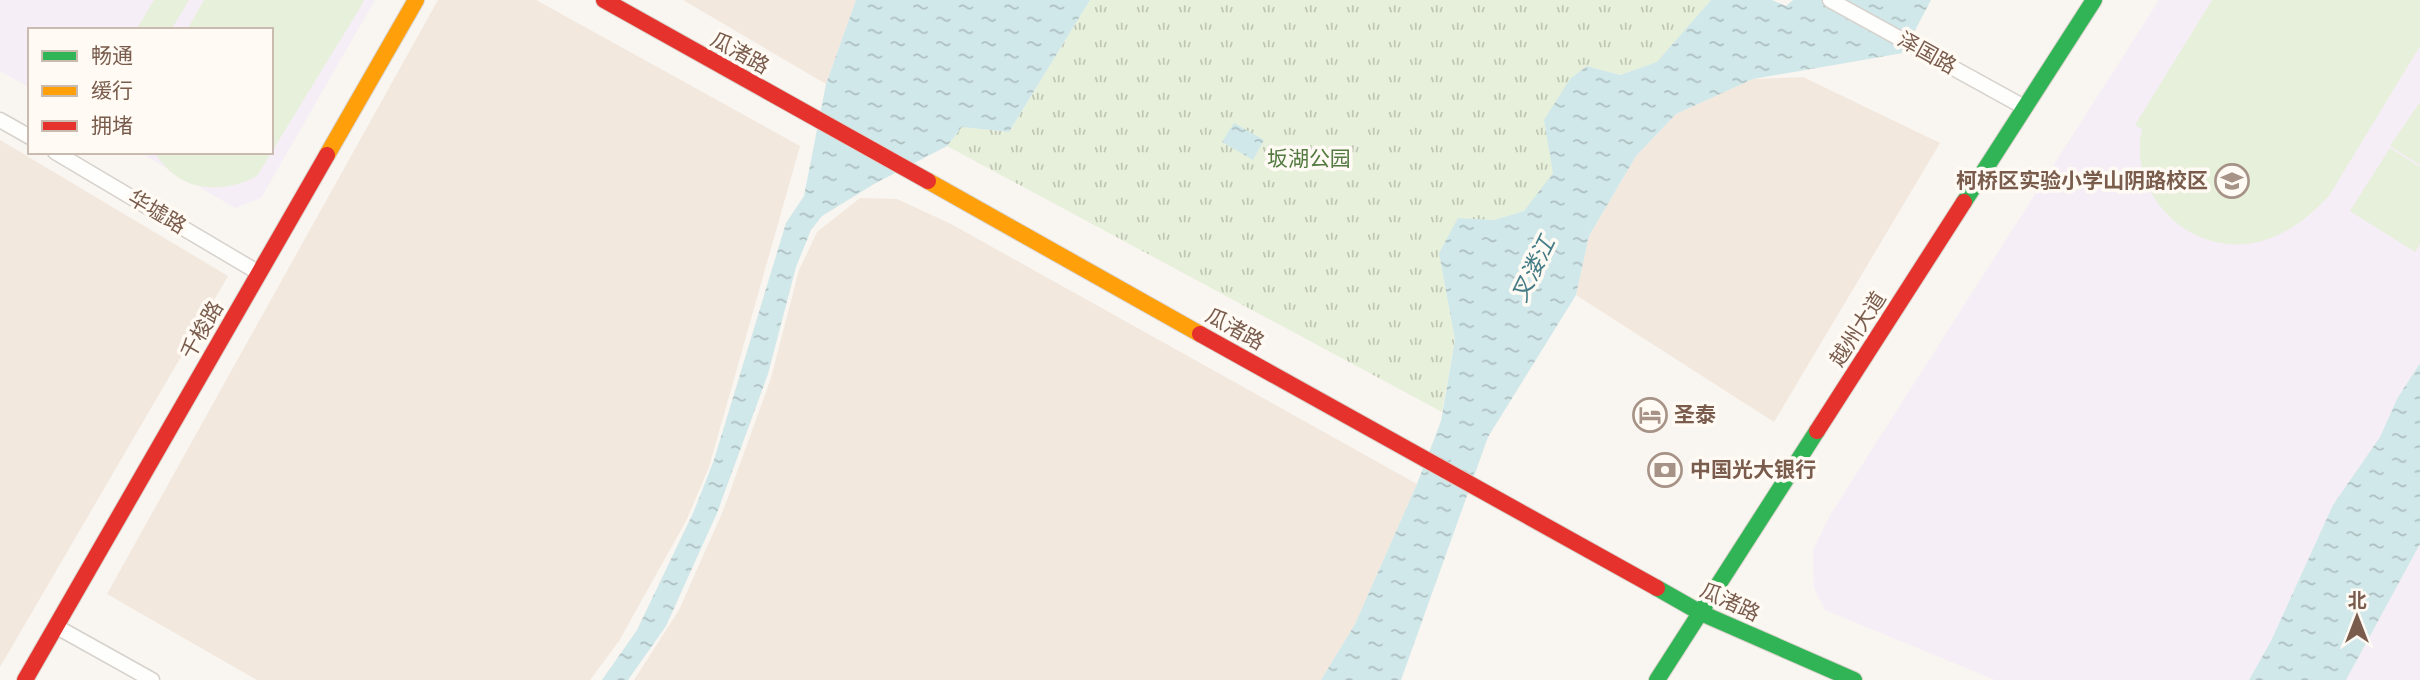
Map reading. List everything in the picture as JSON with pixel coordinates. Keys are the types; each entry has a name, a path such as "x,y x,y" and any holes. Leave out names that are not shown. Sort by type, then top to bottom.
{"street":[{"name":"千梭路","path":"25,680 416,0"},
{"name":"瓜渚路","path":"604,0 1701,613 1854,680"},
{"name":"泽国路","path":"1830,0 2024,107"},
{"name":"越州大道","path":"1657,680 2094,0"},
{"path":"0,120 28,136"},
{"name":"华墟路","path":"58,154 259,273"},
{"path":"57,627 152,680"}],"shaded area":[{"path":"0,0 375,0 261,198 235,208 142,154 273,154 273,28 28,28 28,87 0,71"},
{"path":"438,0 536,0 800,146 709,467 686,521 619,641 590,680 257,680 107,594"},
{"path":"683,0 856,0 826,84"},
{"name":"柯桥区实验小学山阴路校区","path":"2159,0 2420,0 2420,363 2397,399 2380,437 2333,505 2271,641 2249,680 1995,680 1825,610 1814,588 1813,550 1830,515"},
{"path":"1803,77 1940,143 1774,422 1576,295 1589,236 1636,156 1676,114 1753,79"},
{"path":"0,140 228,276 0,667"},
{"path":"860,198 897,199 951,224 1417,484 1355,624 1321,680 634,680 679,610 723,511 771,378 799,270 817,232"},
{"path":"2420,544 2420,680 2346,680"}],"green space":[{"path":"154,0 189,0 172,28 137,28"},
{"path":"204,0 364,0 273,150 273,28 188,28"},
{"name":"坂湖公园","path":"1090,0 1711,0 1658,62 1620,75 1587,66 1555,181 1524,211 1494,220 1458,219 1439,253 1455,340 1442,412 947,146 962,127 1009,132"},
{"path":"2212,0 2420,0 2420,46 2329,196 2297,224 2279,235 2258,242 2233,244 2210,240 2188,231 2169,216 2154,198 2144,177 2140,153 2142,129 2135,125"},
{"path":"2420,102 2420,165 2390,146"},
{"path":"2390,148 2420,167 2420,244 2415,252 2350,211"},
{"path":"156,154 270,154 257,176 229,186 200,186 187,182 164,165"}],"water":[{"path":"856,0 1090,0 1009,132 962,127 947,146 874,184 822,216 811,230 796,267 768,374 717,513 666,626 628,680 602,680 637,630 694,511 714,460 786,223 804,196 826,84"},
{"name":"叉溇江","path":"1711,0 1772,0 1786,6 1793,0 1931,0 1903,53 1753,79 1676,114 1636,156 1589,236 1576,295 1488,437 1401,680 1321,680 1355,624 1417,484 1441,421 1455,340 1439,253 1458,218 1494,220 1524,211 1553,173 1544,120 1570,79 1587,66 1620,75 1657,62"},
{"path":"1234,123 1264,140 1253,160 1222,142"},
{"path":"2420,363 2420,544 2346,680 2249,680 2271,641 2333,505 2380,437 2397,399"}],"traffic: fast":[{"path":"1964,202 2094,0"},
{"path":"1657,680 1817,431"},
{"path":"1657,588 1701,613 1854,680"}],"traffic: slow":[{"path":"327,155 416,0"},
{"path":"928,181 1200,334"}],"traffic: jam":[{"path":"604,0 928,181"},
{"path":"25,680 327,155"},
{"path":"1817,431 1964,202"},
{"path":"1200,334 1657,588"}],"place":[{"name":"柯桥区实验小学山阴路校区","path":"2232,181"},
{"name":"圣泰","path":"1650,415"},
{"name":"中国光大银行","path":"1665,470"}]}
